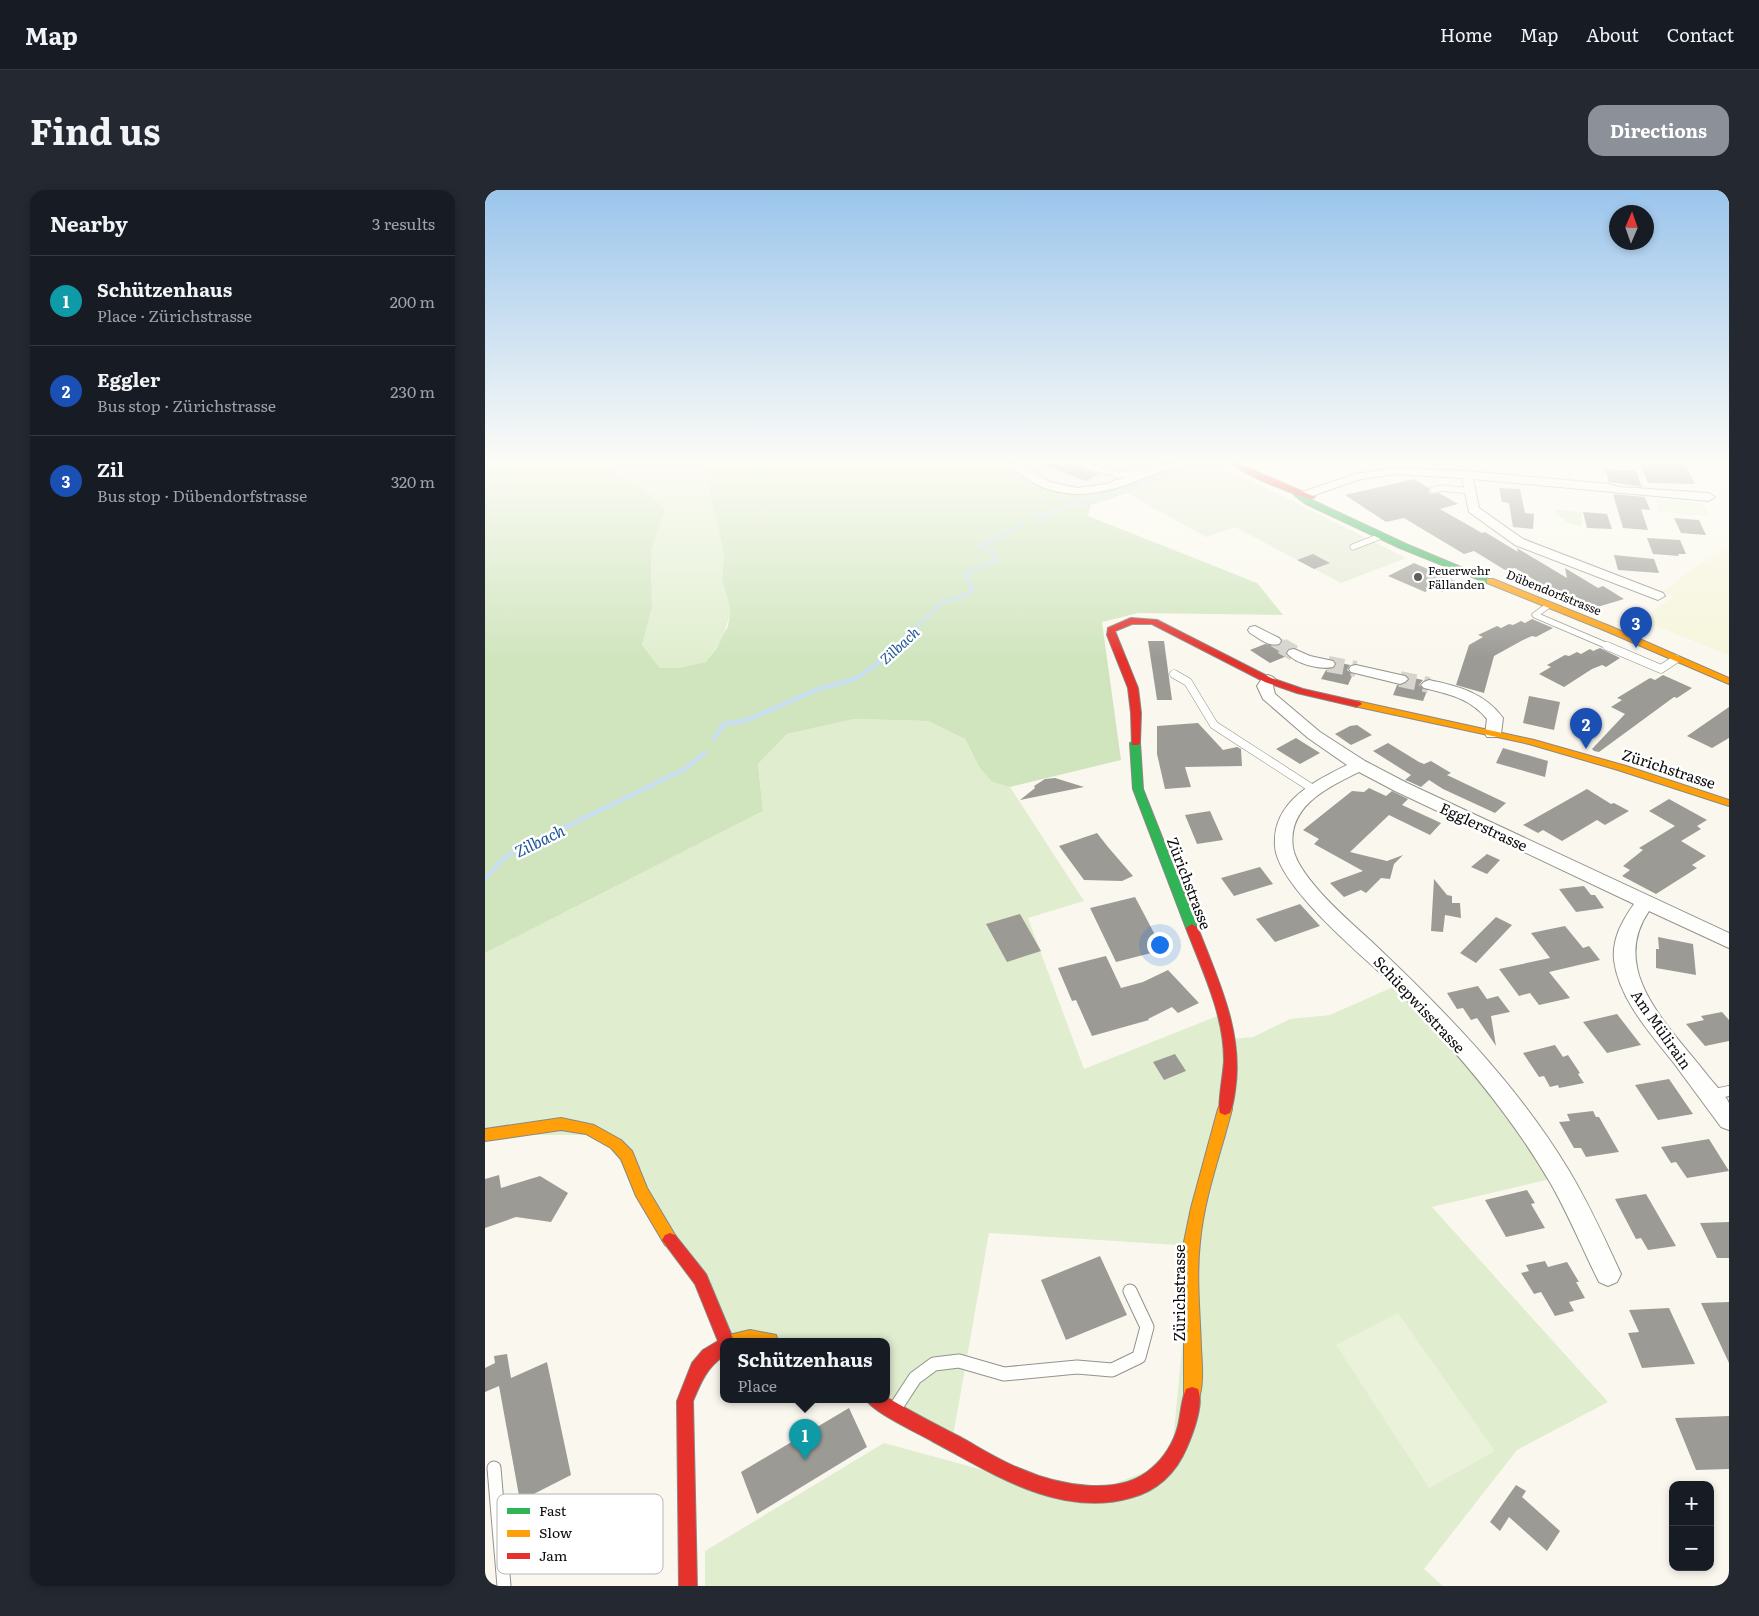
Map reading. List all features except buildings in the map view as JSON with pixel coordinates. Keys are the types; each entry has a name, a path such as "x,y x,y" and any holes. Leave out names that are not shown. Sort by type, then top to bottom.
{"main road":[{"name":"Dübendorfstrasse","path":"1368,529 1424,555 1549,605 1729,681"},
{"name":"Zürichstrasse","path":"882,1403 991,1464 1049,1488 1085,1495 1114,1495 1143,1488 1162,1473 1180,1446 1187,1428 1193,1389 1192,1246 1194,1228 1207,1172 1227,1104 1233,1070 1232,1039 1225,1013 1138,789 1134,764 1136,718 1133,688 1125,666 1111,641 1111,630 1125,622 1140,620 1154,622 1268,680 1316,694 1493,734 1622,768 1729,803"},
{"path":"485,1135 561,1124 589,1129 616,1144 627,1155 641,1191 665,1233 701,1280 726,1338"},
{"path":"688,1586 685,1400 689,1384 699,1366 707,1357 720,1349"}],"street":[{"path":"1501,529 1519,542 1658,596"},
{"path":"1255,630 1273,641"},
{"path":"1294,653 1305,659 1329,664"},
{"path":"1356,669 1399,679"},
{"name":"Egglerstrasse","path":"1268,680 1265,686 1268,696 1314,735 1359,765 1401,787 1729,941"},
{"path":"1429,684 1457,690 1484,705 1495,718 1493,734"},
{"name":"Schüepwisstrasse","path":"1359,765 1313,789 1296,805 1285,821 1283,832 1284,849 1292,870 1334,917 1402,983 1452,1037 1521,1117 1559,1176 1607,1274"},
{"name":"Am Mülirain","path":"1645,902 1634,915 1626,930 1623,948 1625,965 1632,989 1645,1010 1719,1093 1729,1120"}],"lane":[{"path":"1353,546 1381,536"},
{"path":"1549,605 1535,615 1587,640 1606,645 1661,669 1675,658"},
{"path":"1174,674 1188,682 1214,725 1313,789"},
{"path":"894,1410 915,1378 934,1364 959,1361 1004,1374 1077,1367 1112,1370 1139,1357 1147,1327 1130,1291"},
{"path":"494,1468 497,1503"}],"green space":[{"path":"485,529 658,529 651,552 652,608 642,645 660,668 679,668 706,662 716,649 728,626 729,603 722,580 724,555 718,529 1121,529 1257,583 1283,615 1138,613 1102,622 1121,760 1010,787 992,782 979,767 965,739 928,721 854,719 787,734 758,764 763,811 485,953"},
{"path":"658,529 718,529 724,555 722,580 729,602 730,614 723,637 706,663 679,668 660,668 642,645 652,608 651,552"},
{"path":"1192,529 1229,529 1206,537"},
{"path":"1239,529 1348,529 1406,558 1341,583"},
{"path":"1729,548 1729,655 1640,620 1673,597 1663,592 1694,567"},
{"path":"854,719 928,721 965,739 979,767 992,782 1010,787 1084,901 1028,918 1084,1069 1225,1013 1232,1039 1253,1037 1290,1019 1330,1015 1402,983 1559,1177 1432,1207 1608,1402 1517,1450 1424,1569 1443,1586 705,1586 705,1551 884,1443 1049,1488 1085,1495 1171,1462 1192,1246 989,1233 952,1442 884,1403 890,1403 890,1338 724,1338 641,1191 601,1135 485,1135 485,953 763,811 758,764 787,734"},
{"path":"1398,1313 1495,1451 1429,1488 1336,1345"}],"waterway":[{"name":"Zilbach","path":"893,647 908,639 917,626 941,603 966,595 973,589 965,574 996,560 993,553 979,545 999,538 1014,529"},
{"name":"Zilbach","path":"714,738 724,724 747,720 818,689 855,679 883,660 895,646"},
{"name":"Zilbach","path":"485,879 506,856 685,769 705,753"}],"tunnel":[{"path":"1274,641 1284,647"},
{"path":"1282,646 1294,653"},
{"path":"1328,664 1356,669"},
{"path":"1400,679 1429,685"}],"traffic: fast":[{"path":"1367,529 1403,546 1490,581"},
{"path":"1135,743 1138,789 1192,928"}],"traffic: slow":[{"path":"1490,581 1609,629 1729,681"},
{"path":"1357,704 1531,742 1622,768 1729,803"},
{"path":"1192,1395 1192,1242 1198,1208 1225,1109"},
{"path":"485,1135 561,1124 589,1129 616,1144 627,1155 641,1191 670,1240"}],"traffic: jam":[{"path":"1135,743 1136,713 1133,688 1111,635 1111,630 1131,621 1154,622 1268,680 1300,691 1357,704"},
{"path":"1192,928 1218,995 1229,1037 1231,1059 1225,1109"},
{"path":"670,1240 701,1279 725,1338"},
{"path":"688,1586 685,1401 698,1369 709,1356 720,1349"},
{"path":"881,1403 983,1460 1028,1481 1059,1490 1088,1495 1114,1494 1138,1488 1158,1475 1174,1456 1186,1429 1192,1395"}],"place":[{"name":"Feuerwehr Fällanden","path":"1418,577"},
{"name":"Zil","path":"1636,648"},
{"name":"Eggler","path":"1586,749"},
{"name":"Schützenhaus","path":"805,1460"}]}
